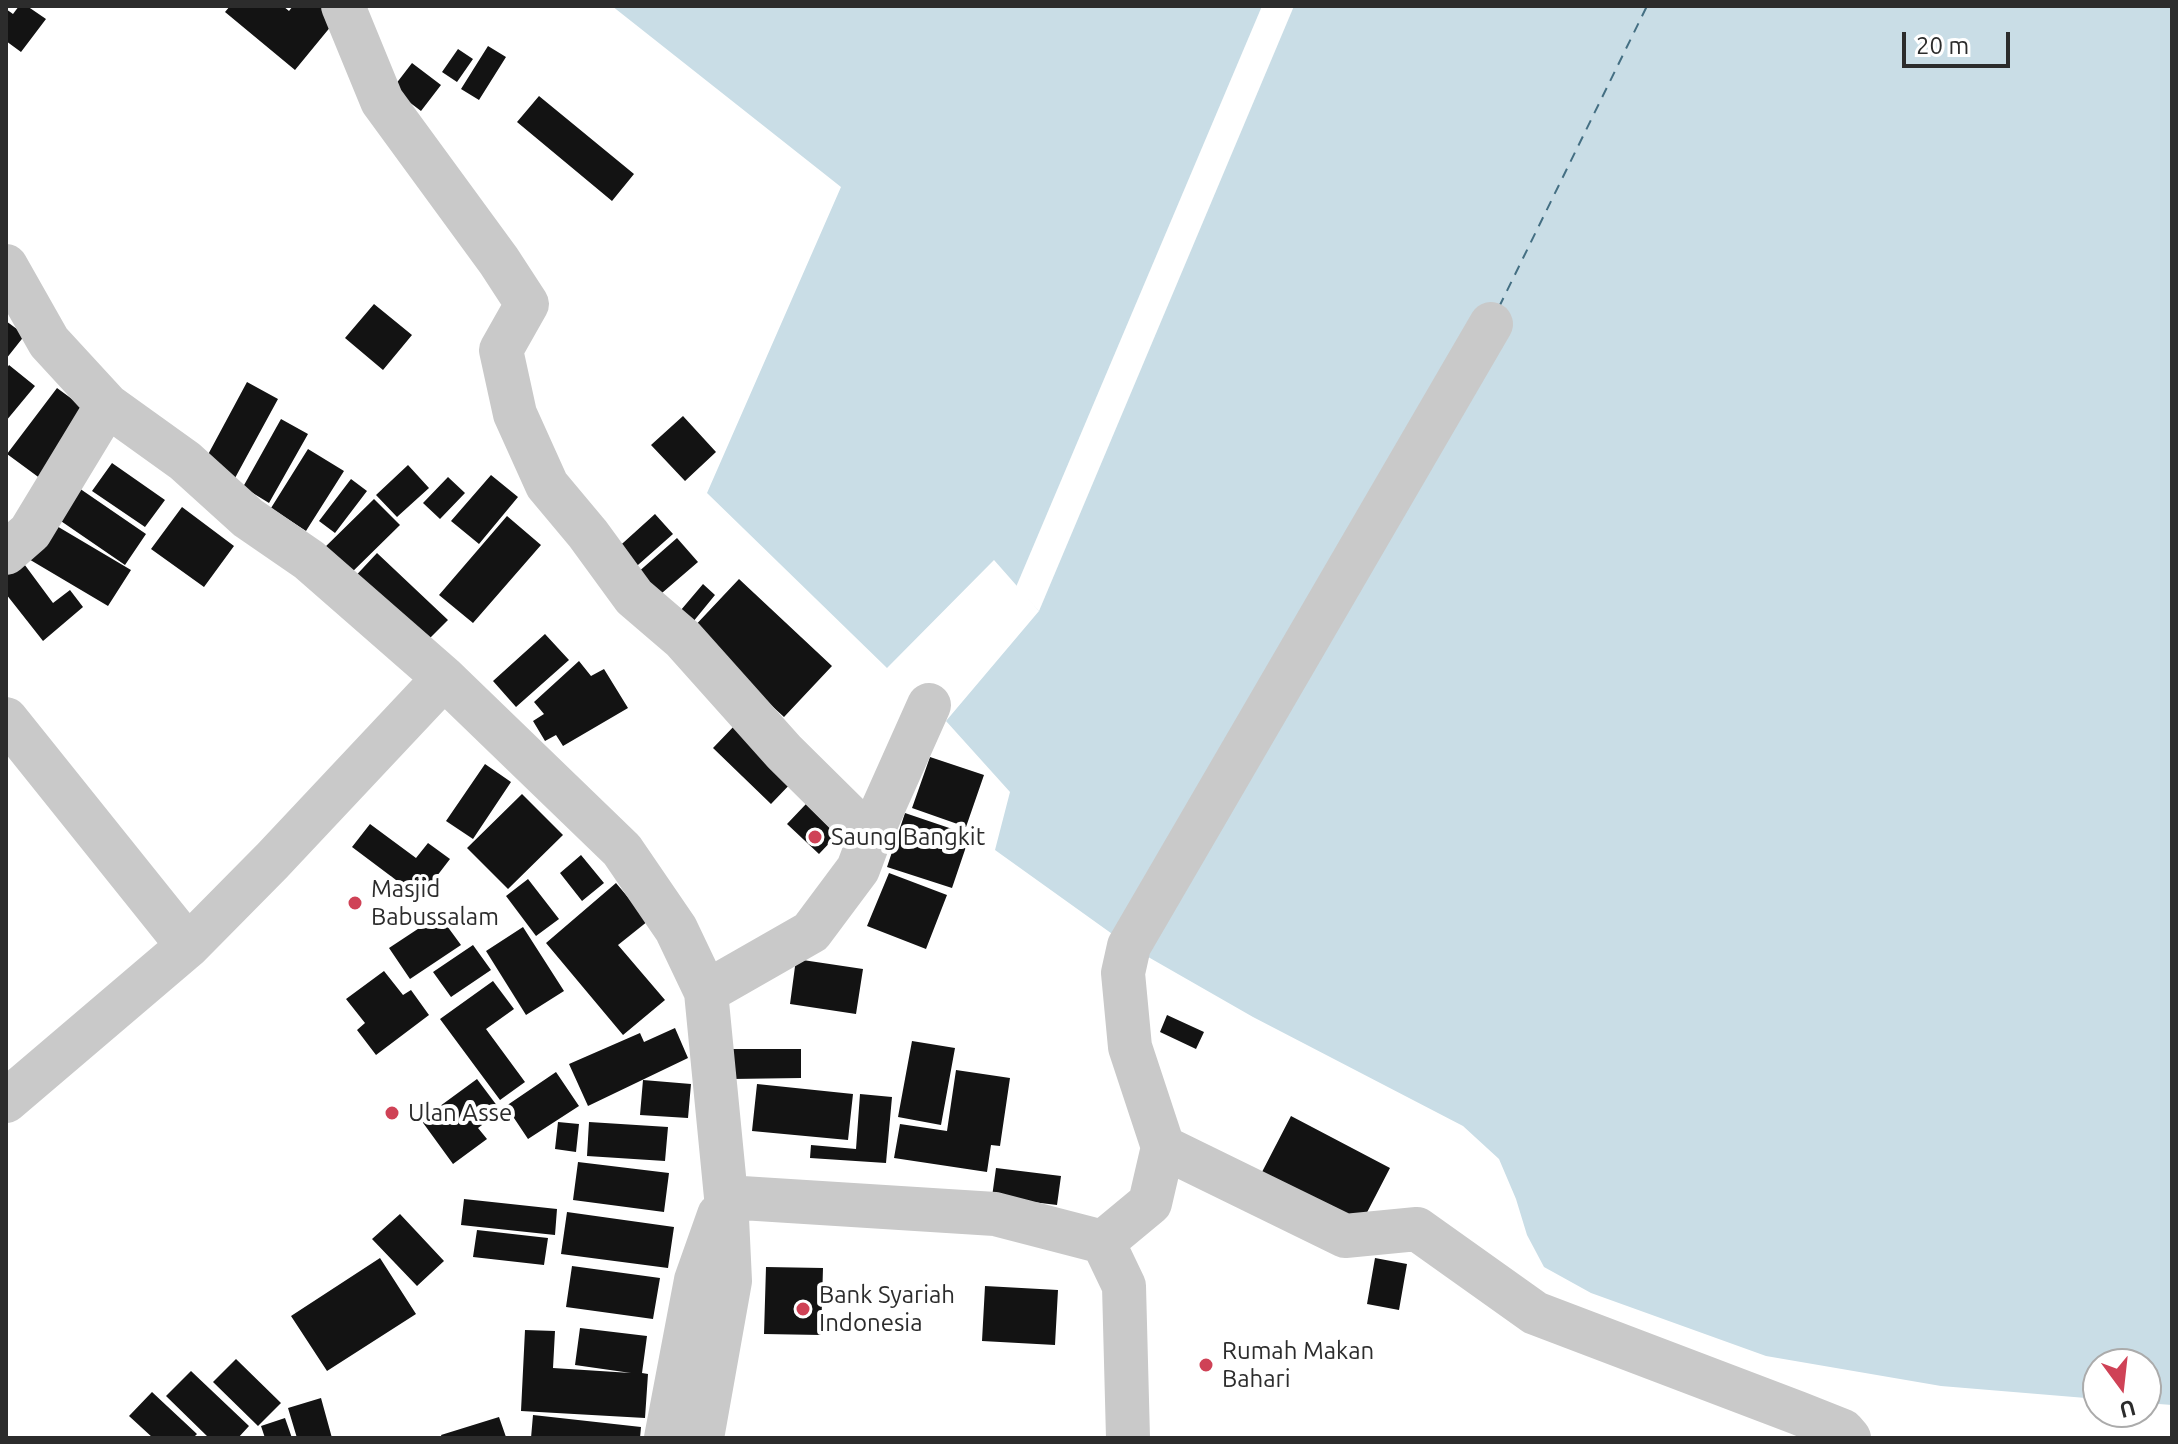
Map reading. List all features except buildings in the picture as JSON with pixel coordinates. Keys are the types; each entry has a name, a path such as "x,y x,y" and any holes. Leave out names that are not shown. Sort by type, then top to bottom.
{"street":[{"path":"343,6 382,101 527,304 501,350 515,414 547,485 634,597 683,639 784,752 870,837"},
{"path":"6,266 49,342 107,405 185,461 248,518 309,560 444,678 622,850 676,929 706,992 726,1197 730,1281 702,1438"},
{"path":"1103,1242 1150,1203 1163,1147 1130,1047 1123,973 1129,946 1491,324"},
{"path":"6,553 30,532 107,405"},
{"path":"6,1101 188,946 444,678"},
{"path":"706,992 811,932 858,869 929,705"},
{"path":"6,719 188,946"},
{"path":"1163,1147 1345,1236 1417,1229 1535,1313 1798,1413 1843,1431 1849,1438"},
{"path":"726,1197 995,1214 1103,1242 1124,1286 1128,1438"},
{"path":"666,1438 696,1280 726,1197"}],"water":[{"path":"612,6 2172,6 2172,1405 2162,1404 2162,1348 2082,1348 2082,1398 1941,1386 1766,1356 1591,1293 1544,1267 1527,1235 1499,1159 1463,1126 1253,1017 1129,946 995,850 1010,792 946,721 1039,611 994,560 887,668 707,493 841,187"}],"pier":[{"path":"1262,6 1294,6 1039,611 1016,587"}],"ferry route":[{"path":"1499,307 1647,6"}],"place":[{"name":"Saung Bangkit","path":"815,837"},
{"name":"Masjid Babussalam","path":"355,903"},
{"name":"Ulan Asse","path":"392,1113"},
{"name":"Bank Syariah Indonesia","path":"803,1309"},
{"name":"Rumah Makan Bahari","path":"1206,1365"}]}
